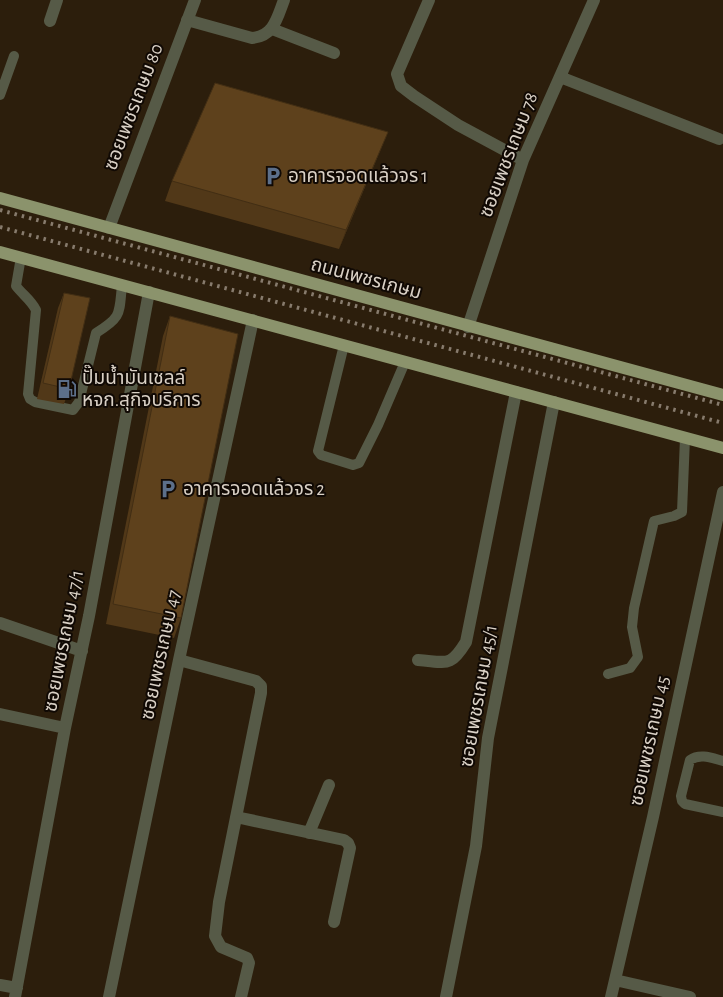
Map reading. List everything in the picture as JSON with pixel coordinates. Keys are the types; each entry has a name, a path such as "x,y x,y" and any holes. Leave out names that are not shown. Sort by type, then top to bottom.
{"main road":[{"name":"ถนนเพชรเกษม","path":"0,198 723,395"},
{"path":"0,252 723,448"}],"street":[{"path":"50,22 57,0"},
{"name":"ซอยเพชรเกษม 80","path":"109,228 195,0"},
{"path":"187,20 252,38 262,37 272,29 284,0"},
{"path":"429,0 396,74 400,86 458,125 524,160"},
{"name":"ซอยเพชรเกษม 78","path":"468,327 524,160 594,0"},
{"path":"272,29 334,53"},
{"path":"560,77 719,139"},
{"name":"ซอยเพชรเกษม 47/1","path":"16,993 149,292"},
{"name":"ซอยเพชรเกษม 47","path":"109,997 179,660 253,320"},
{"path":"418,660 448,662 457,656 466,642 516,392"},
{"name":"ซอยเพชรเกษม 45/1","path":"446,997 476,846 488,738 554,402"},
{"name":"ซอยเพชรเกษม 45","path":"611,997 653,817 723,492"},
{"path":"0,623 82,651"},
{"path":"179,660 256,681 261,686 219,902 215,936 221,947 247,958 249,963 241,997"},
{"path":"0,714 65,728"},
{"path":"309,833 329,785"},
{"path":"236,816 344,840 348,843 350,848 334,922"},
{"path":"615,980 690,997"},
{"path":"0,985 16,993"}],"lane":[{"path":"0,95 14,56"},
{"path":"21,257 16,286 23,295 32,301 36,310 28,394 30,399 35,402 72,410 80,402 96,333 113,322 120,310 122,285"},
{"path":"344,345 318,451 321,455 353,465 359,463 378,425 405,362"},
{"path":"608,674 630,668 638,656 632,627 634,608 654,521 682,512 685,438"},
{"path":"723,761 701,756 690,760 680,796 685,804 723,812"}],"building":[{"name":"อาคารจอดแล้วจร 1","path":"215,83 388,132 346,230 172,181"},
{"path":"64,293 90,298 69,389 43,383"},
{"name":"อาคารจอดแล้วจร 2","path":"170,316 238,334 181,618 113,604"}],"railway":[{"path":"0,210 723,405"},
{"path":"0,227 723,423"}],"place":[{"name":"อาคารจอดแล้วจร 1","path":"273,176"},
{"name":"ปั๊มน้ำมันเชลล์ หจก.สุกิจบริการ","path":"67,389"},
{"name":"อาคารจอดแล้วจร 2","path":"168,489"}]}
